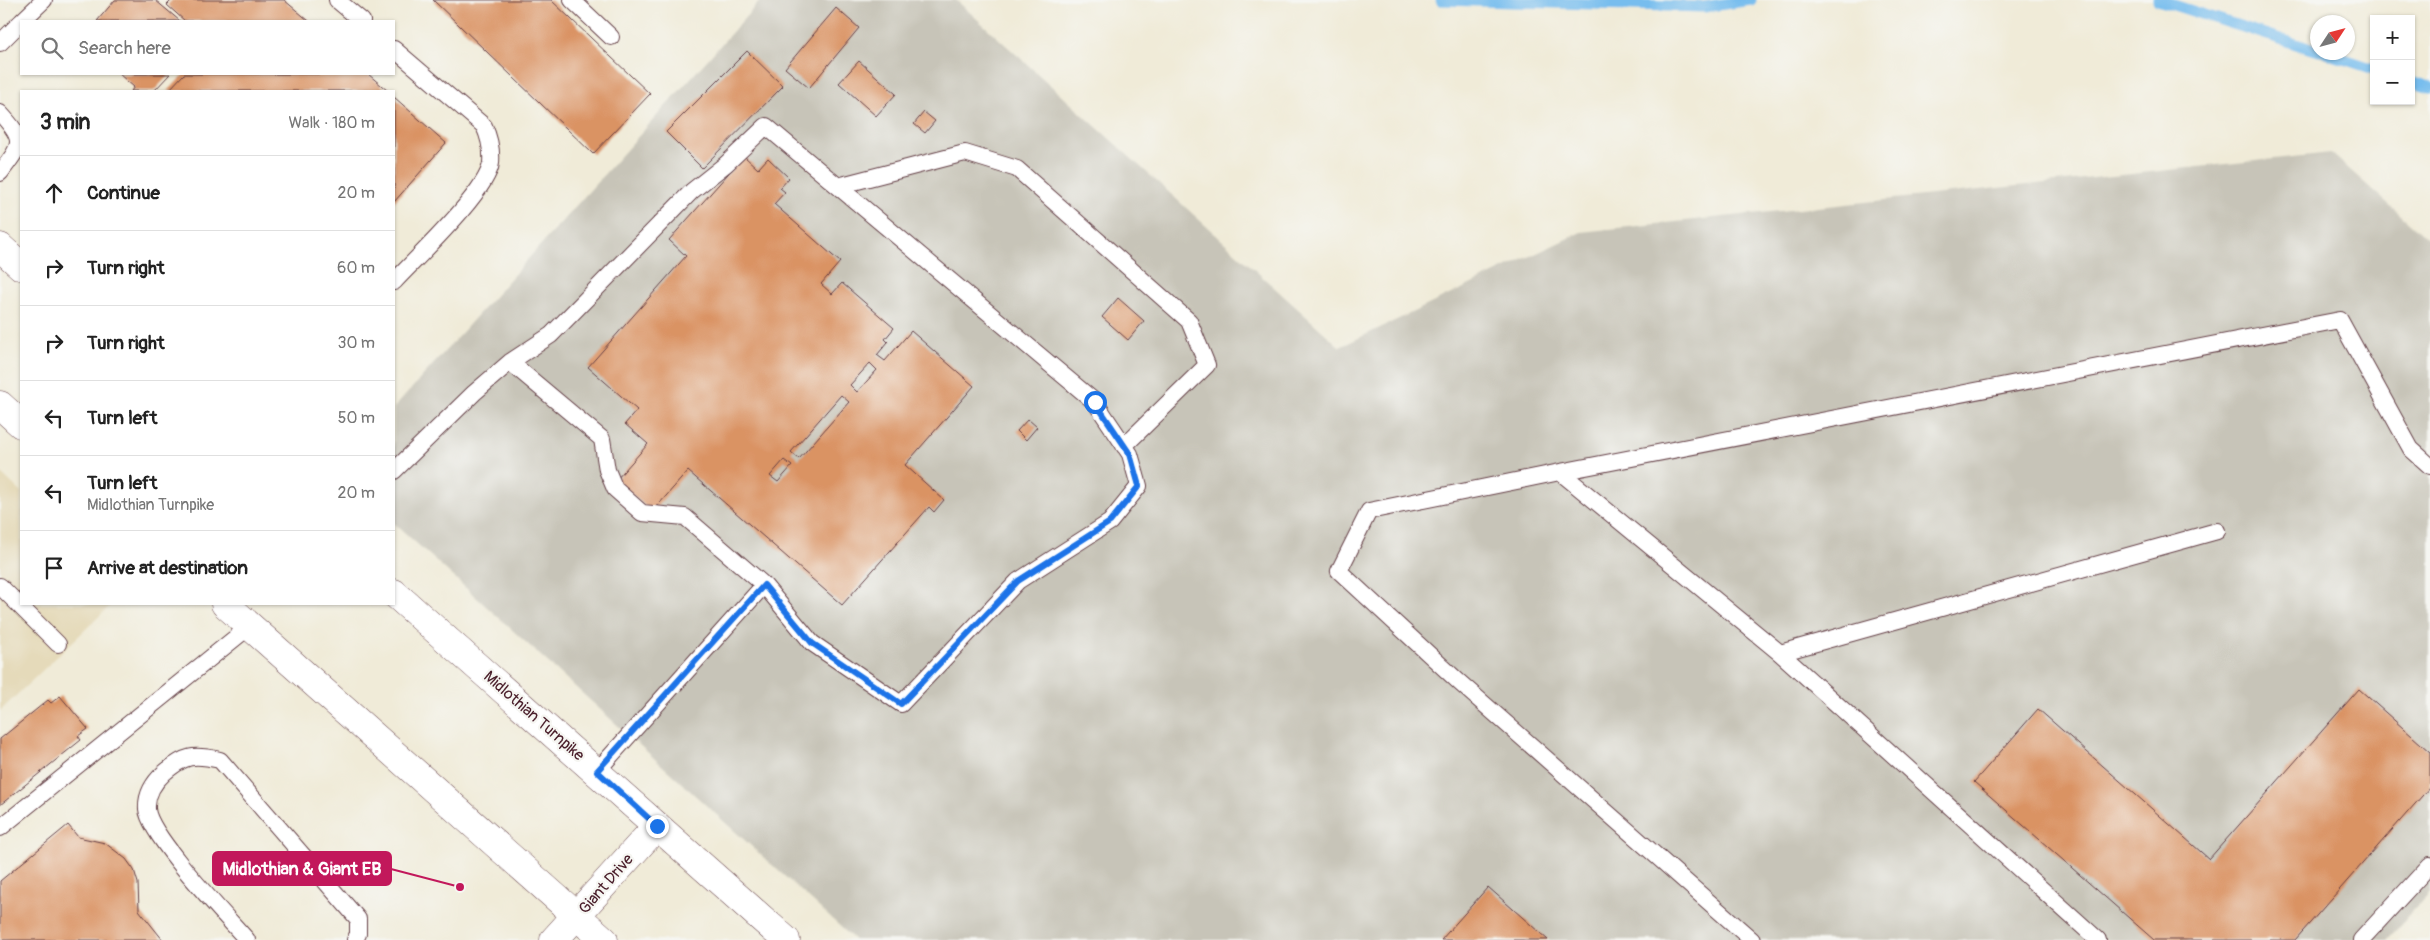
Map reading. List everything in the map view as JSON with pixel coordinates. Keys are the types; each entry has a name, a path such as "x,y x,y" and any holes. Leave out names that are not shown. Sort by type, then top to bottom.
{"main road":[{"path":"0,247 20,265"},
{"path":"0,405 20,423"},
{"name":"Midlothian Turnpike","path":"395,594 786,940"},
{"path":"226,605 604,940"},
{"name":"Giant Drive","path":"554,940 578,916 657,826"}],"lane":[{"path":"24,20 44,0"},
{"path":"337,0 361,20"},
{"path":"572,0 611,37"},
{"path":"0,43 20,24"},
{"path":"395,50 484,126 489,136 491,164 486,179 466,205 395,281"},
{"path":"0,113 15,129 18,138 18,150 0,172"},
{"path":"395,470 474,393 510,362 551,335 692,191 726,164 766,126 1095,402 1130,454 1139,486 1110,522 1018,581 901,704 812,643 764,585 685,517 642,513 615,489 607,470 602,439 510,362"},
{"path":"838,186 965,153 1018,169 1189,321 1207,365 1124,446"},
{"path":"1752,940 1459,682 1339,571 1369,512 1560,472 2340,320 2411,449 2430,466"},
{"path":"1560,472 1780,653 2098,940"},
{"path":"1780,653 2217,532"},
{"path":"597,771 764,585"},
{"path":"0,586 58,644"},
{"path":"0,828 250,626"},
{"path":"247,940 158,836 147,810 152,785 177,762 198,755 220,760 358,919 358,934 355,940"},
{"path":"2361,940 2430,865"}],"shaded area":[{"path":"761,0 956,0 1340,347 1581,232 2331,153 2430,241 2430,892 2387,940 855,940 395,524 395,407"},
{"path":"0,472 20,491 20,605 111,605 0,711"}],"building":[{"path":"115,0 155,0 179,20 98,20"},
{"path":"172,0 284,0 308,20 184,20 167,5"},
{"path":"433,0 551,0 650,94 593,154"},
{"path":"836,8 859,28 809,88 785,68"},
{"path":"747,51 783,86 702,168 666,132"},
{"path":"859,61 896,94 876,116 839,83"},
{"path":"120,75 169,75 155,90 132,90 134,87"},
{"path":"183,75 369,75 387,90 169,90"},
{"path":"395,98 446,143 395,201"},
{"path":"924,112 935,121 925,133 914,124"},
{"path":"744,156 758,169 768,158 789,178 780,188 785,192 774,204 840,262 821,284 832,294 842,283 894,328 885,339 888,342 877,355 885,361 911,331 974,386 905,465 944,500 934,512 929,507 842,605 688,471 652,512 616,480 648,444 625,424 637,410 588,367 686,256 669,240","holes":["870,363 877,370 857,392 850,385","841,395 849,402 799,459 791,452","784,460 792,466 778,482 770,476"]},
{"path":"1118,298 1144,321 1128,340 1102,317"},
{"path":"1028,419 1037,427 1026,440 1017,431"},
{"path":"2359,689 2430,752 2430,787 2295,940 2154,940 1974,782 2038,709 2209,859"},
{"path":"60,696 88,729 78,736 81,740 0,805 0,739 48,700 51,703"},
{"path":"68,825 78,837 105,843 126,859 134,870 138,883 139,910 163,940 0,940 0,881"},
{"path":"1488,887 1548,940 1441,940"}],"waterway":[{"path":"1441,0 1704,7 1751,0"},
{"path":"2158,0 2310,48"},
{"path":"2347,60 2370,68"},
{"path":"2415,82 2430,87"}],"place":[{"name":"Midlothian & Giant EB","path":"460,887"}],"route":[{"path":"657,826 597,771 764,585 812,643 901,704 1018,581 1110,522 1139,486 1130,454 1095,402"}]}
